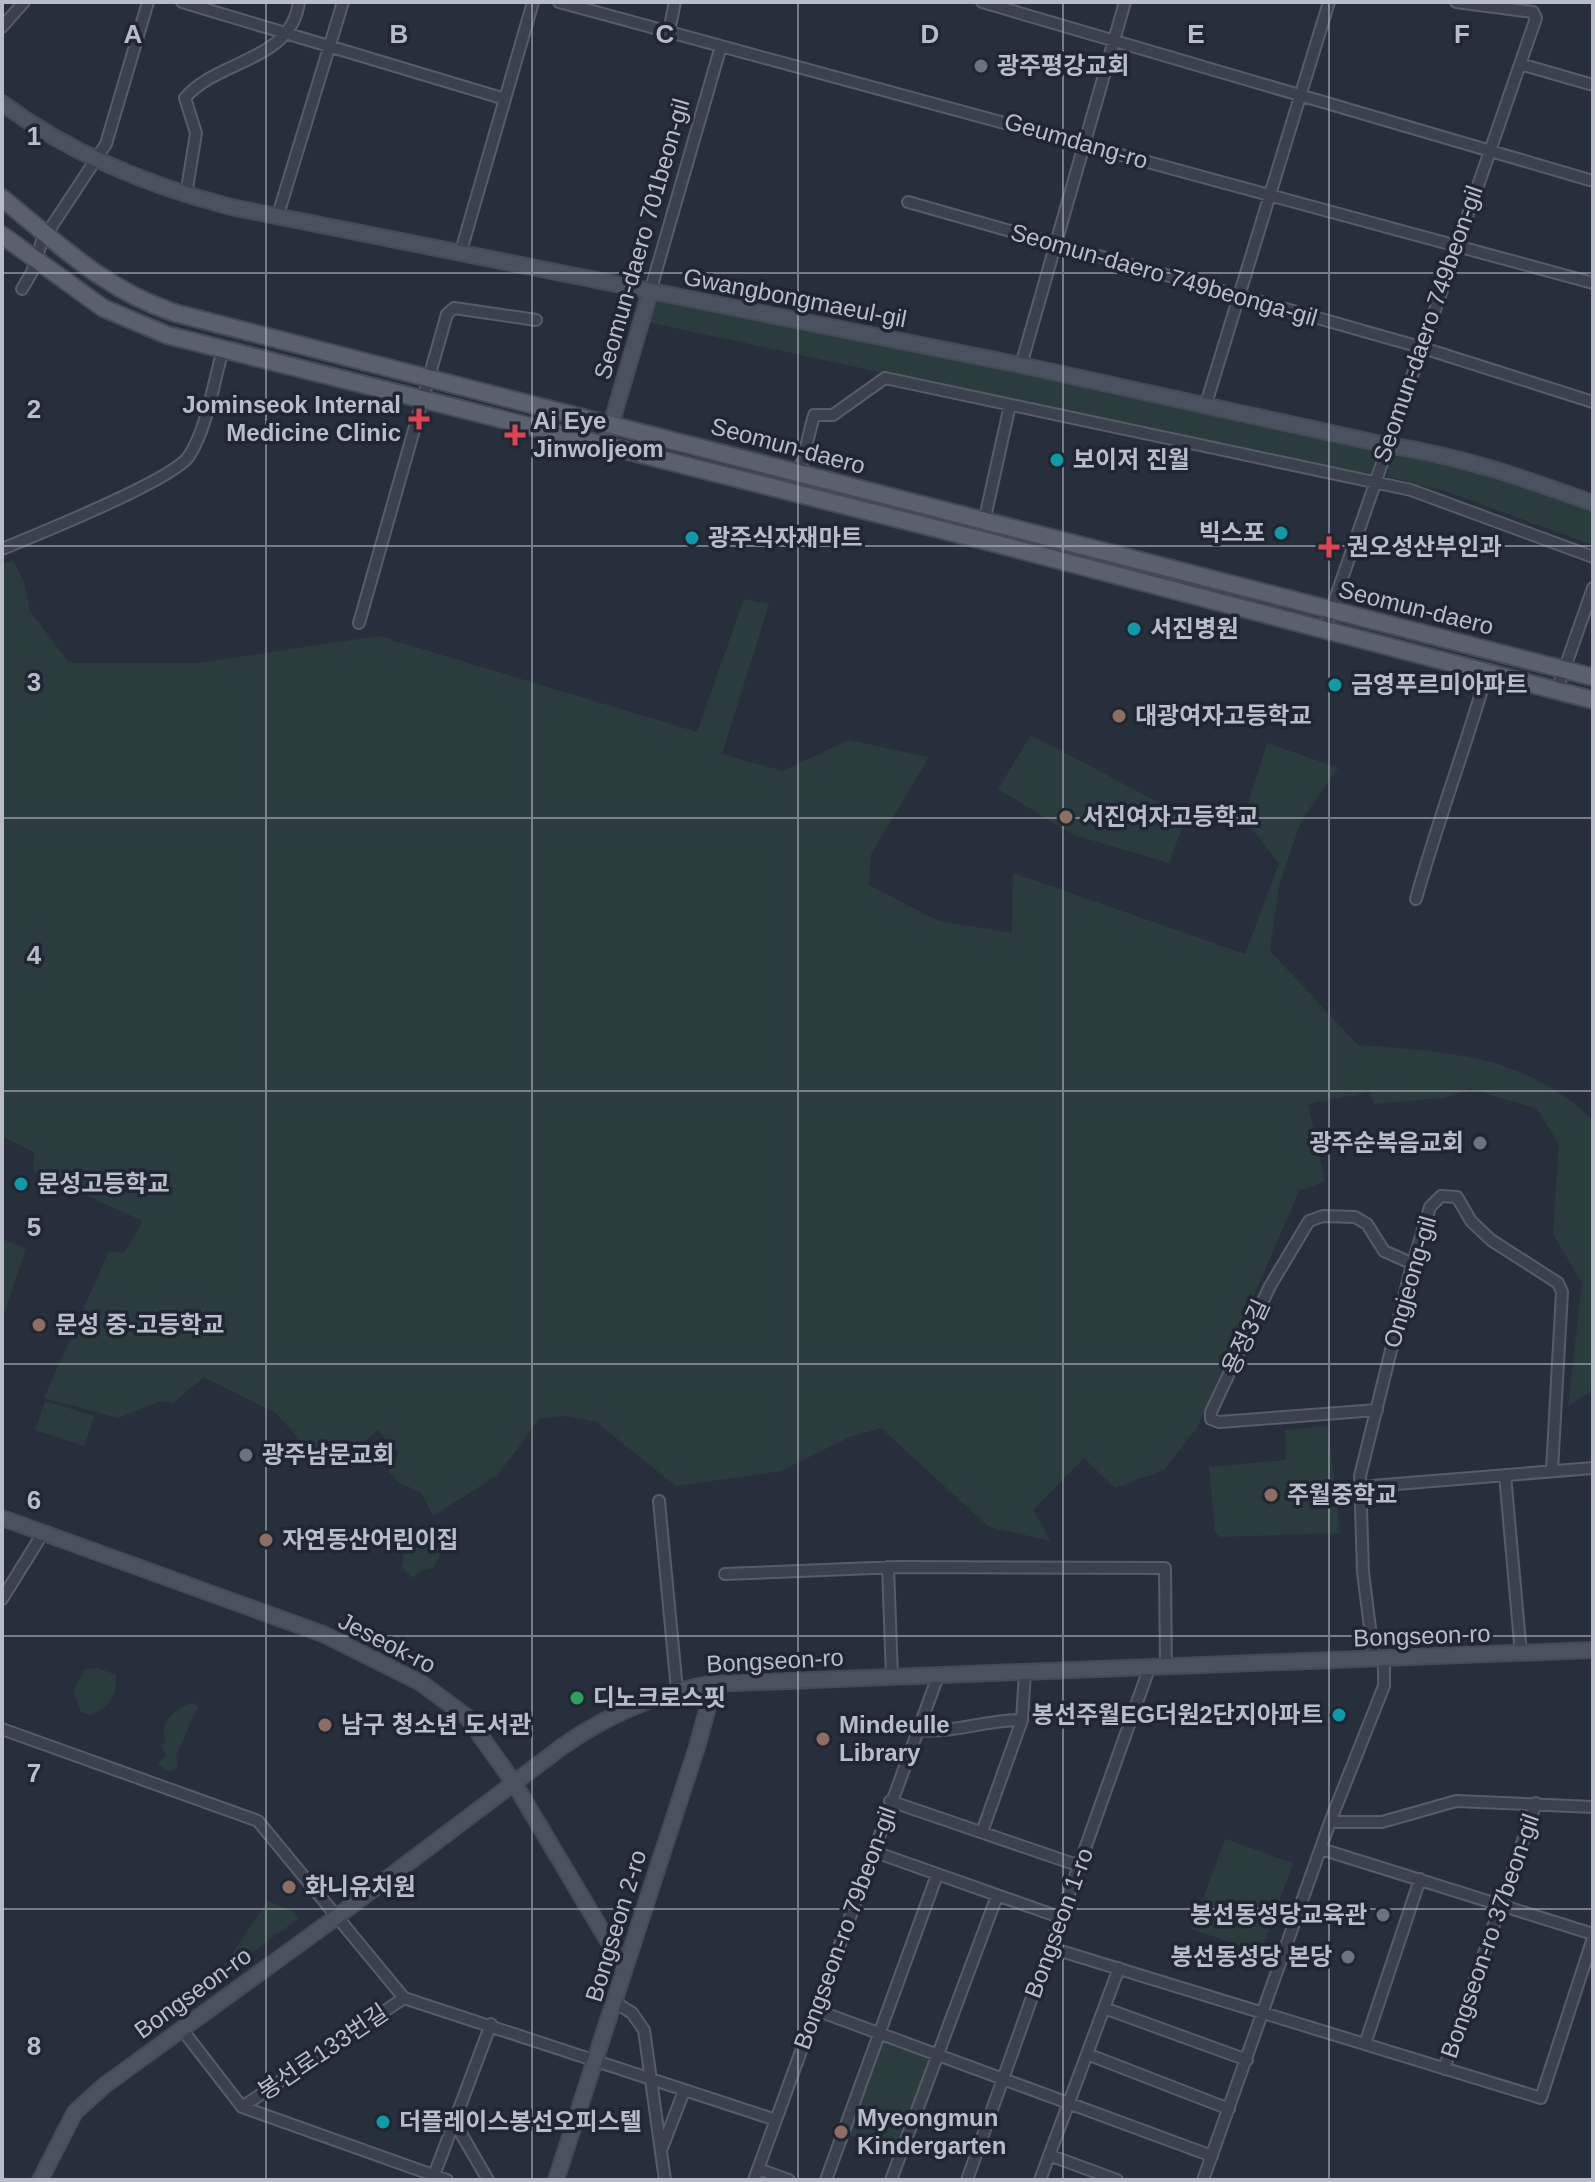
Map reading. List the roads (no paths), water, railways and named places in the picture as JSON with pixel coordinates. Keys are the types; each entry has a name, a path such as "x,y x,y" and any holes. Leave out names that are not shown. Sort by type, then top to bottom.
{"main road":[{"name":"Seomun-daero","path":"2,198 132,298 231,328 1593,677"},
{"name":"Seomun-daero","path":"2,235 36,263 125,320 223,350 605,445 1593,700"}],"street":[{"path":"2,27 24,2"},
{"path":"22,289 47,234 98,159 109,137 148,2"},
{"path":"182,2 505,99"},
{"path":"186,195 196,133 186,106 187,95 268,50 287,34 299,2"},
{"path":"277,218 343,2"},
{"path":"461,251 533,2"},
{"name":"Geumdang-ro","path":"559,2 1593,283"},
{"path":"669,31 675,2"},
{"path":"982,2 1593,181"},
{"path":"1021,365 1125,2"},
{"path":"1205,407 1329,2"},
{"name":"Seomun-daero 749beon-gil","path":"1324,631 1373,481 1536,18 1533,12 1456,2"},
{"name":"Seomun-daero 701beon-gil","path":"605,445 721,46"},
{"path":"1520,64 1593,85"},
{"name":"Gwangbongmaeul-gil","path":"2,103 52,139 98,159 186,195 277,218 461,251 650,292 1021,365 1386,445 1432,451 1493,467 1593,503"},
{"name":"Seomun-daero 749beonga-gil","path":"908,202 1420,347 1593,402"},
{"path":"359,623 447,314 454,308 536,320"},
{"path":"2,549 71,520 183,463 198,438 223,350"},
{"path":"799,474 814,415 833,415 885,378 1373,481 1448,502 1593,557"},
{"path":"984,522 1010,405"},
{"path":"1557,690 1593,588"},
{"path":"1416,899 1443,801 1462,760 1487,673"},
{"name":"Ongjeong-gil","path":"1203,2180 1330,1822 1384,1686 1363,1572 1359,1487 1413,1264 1430,1207 1441,1196 1449,1195 1463,1203 1471,1221 1491,1240 1558,1283 1562,1292 1552,1470"},
{"name":"용정3길","path":"1377,1410 1219,1422 1211,1419 1211,1412 1270,1286 1309,1221 1323,1216 1355,1217 1367,1224 1384,1251 1413,1264"},
{"path":"1359,1487 1593,1468"},
{"path":"1505,1475 1521,1654"},
{"path":"659,1501 677,1690"},
{"name":"Jeseok-ro","path":"2,1518 261,1610 372,1656 441,1696 467,1717 514,1783 624,1968"},
{"path":"2,1599 43,1533"},
{"path":"725,1574 888,1567 1165,1568 1166,1666"},
{"path":"888,1567 892,1677"},
{"name":"Bongseon-ro","path":"40,2180 75,2112 181,2028 335,1918 598,1722 677,1690 708,1684 1593,1650"},
{"name":"Bongseon 1-ro","path":"967,2180 1150,1666"},
{"path":"982,1832 1022,1720 1025,1672"},
{"name":"Bongseon-ro 79beon-gil","path":"756,2174 938,1676"},
{"name":"Bongseon 2-ro","path":"556,2180 697,1747 708,1707 708,1684"},
{"path":"917,1730 965,1730 984,1723 1022,1720"},
{"path":"2,1729 258,1821 404,1998 491,2024 776,2120"},
{"path":"890,1801 1080,1866"},
{"path":"1330,1822 1382,1822 1456,1801 1593,1807"},
{"name":"Bongseon-ro 37beon-gil","path":"1444,2069 1536,1803"},
{"path":"1051,1948 1541,2098 1593,1936 1321,1849"},
{"path":"872,1851 1062,1918"},
{"path":"826,2180 937,1875"},
{"path":"1365,2044 1420,1879"},
{"path":"891,2180 997,1896"},
{"path":"1040,2180 1119,1968"},
{"name":"봉선로133번길","path":"242,2107 404,1998"},
{"path":"615,2002 632,2013 644,2030 665,2180"},
{"path":"1104,2008 1247,2060"},
{"path":"816,2010 1212,2156"},
{"path":"433,2178 491,2024"},
{"path":"181,2028 242,2107 433,2178 447,2180"},
{"path":"1088,2051 1229,2109"},
{"path":"662,2149 684,2091"},
{"path":"452,2126 459,2130 488,2180"},
{"path":"1049,2155 1117,2180"},
{"path":"756,2174 789,2180"}],"place":[{"name":"광주평강교회","path":"981,66"},
{"name":"Jominseok Internal Medicine Clinic","path":"419,419"},
{"name":"Ai Eye Jinwoljeom","path":"515,435"},
{"name":"보이저 진월","path":"1057,460"},
{"name":"빅스포","path":"1281,533"},
{"name":"광주식자재마트","path":"692,538"},
{"name":"권오성산부인과","path":"1329,547"},
{"name":"서진병원","path":"1134,629"},
{"name":"금영푸르미아파트","path":"1335,685"},
{"name":"대광여자고등학교","path":"1119,716"},
{"name":"서진여자고등학교","path":"1066,817"},
{"name":"광주순복음교회","path":"1480,1143"},
{"name":"문성고등학교","path":"21,1184"},
{"name":"문성 중-고등학교","path":"39,1325"},
{"name":"광주남문교회","path":"246,1455"},
{"name":"주월중학교","path":"1271,1495"},
{"name":"자연동산어린이집","path":"266,1540"},
{"name":"디노크로스핏","path":"577,1698"},
{"name":"봉선주월EG더원2단지아파트","path":"1339,1715"},
{"name":"남구 청소년 도서관","path":"325,1725"},
{"name":"Mindeulle Library","path":"823,1739"},
{"name":"화니유치원","path":"289,1887"},
{"name":"봉선동성당교육관","path":"1383,1915"},
{"name":"봉선동성당 본당","path":"1348,1957"},
{"name":"더플레이스봉선오피스텔","path":"383,2122"},
{"name":"Myeongmun Kindergarten","path":"841,2132"}]}
